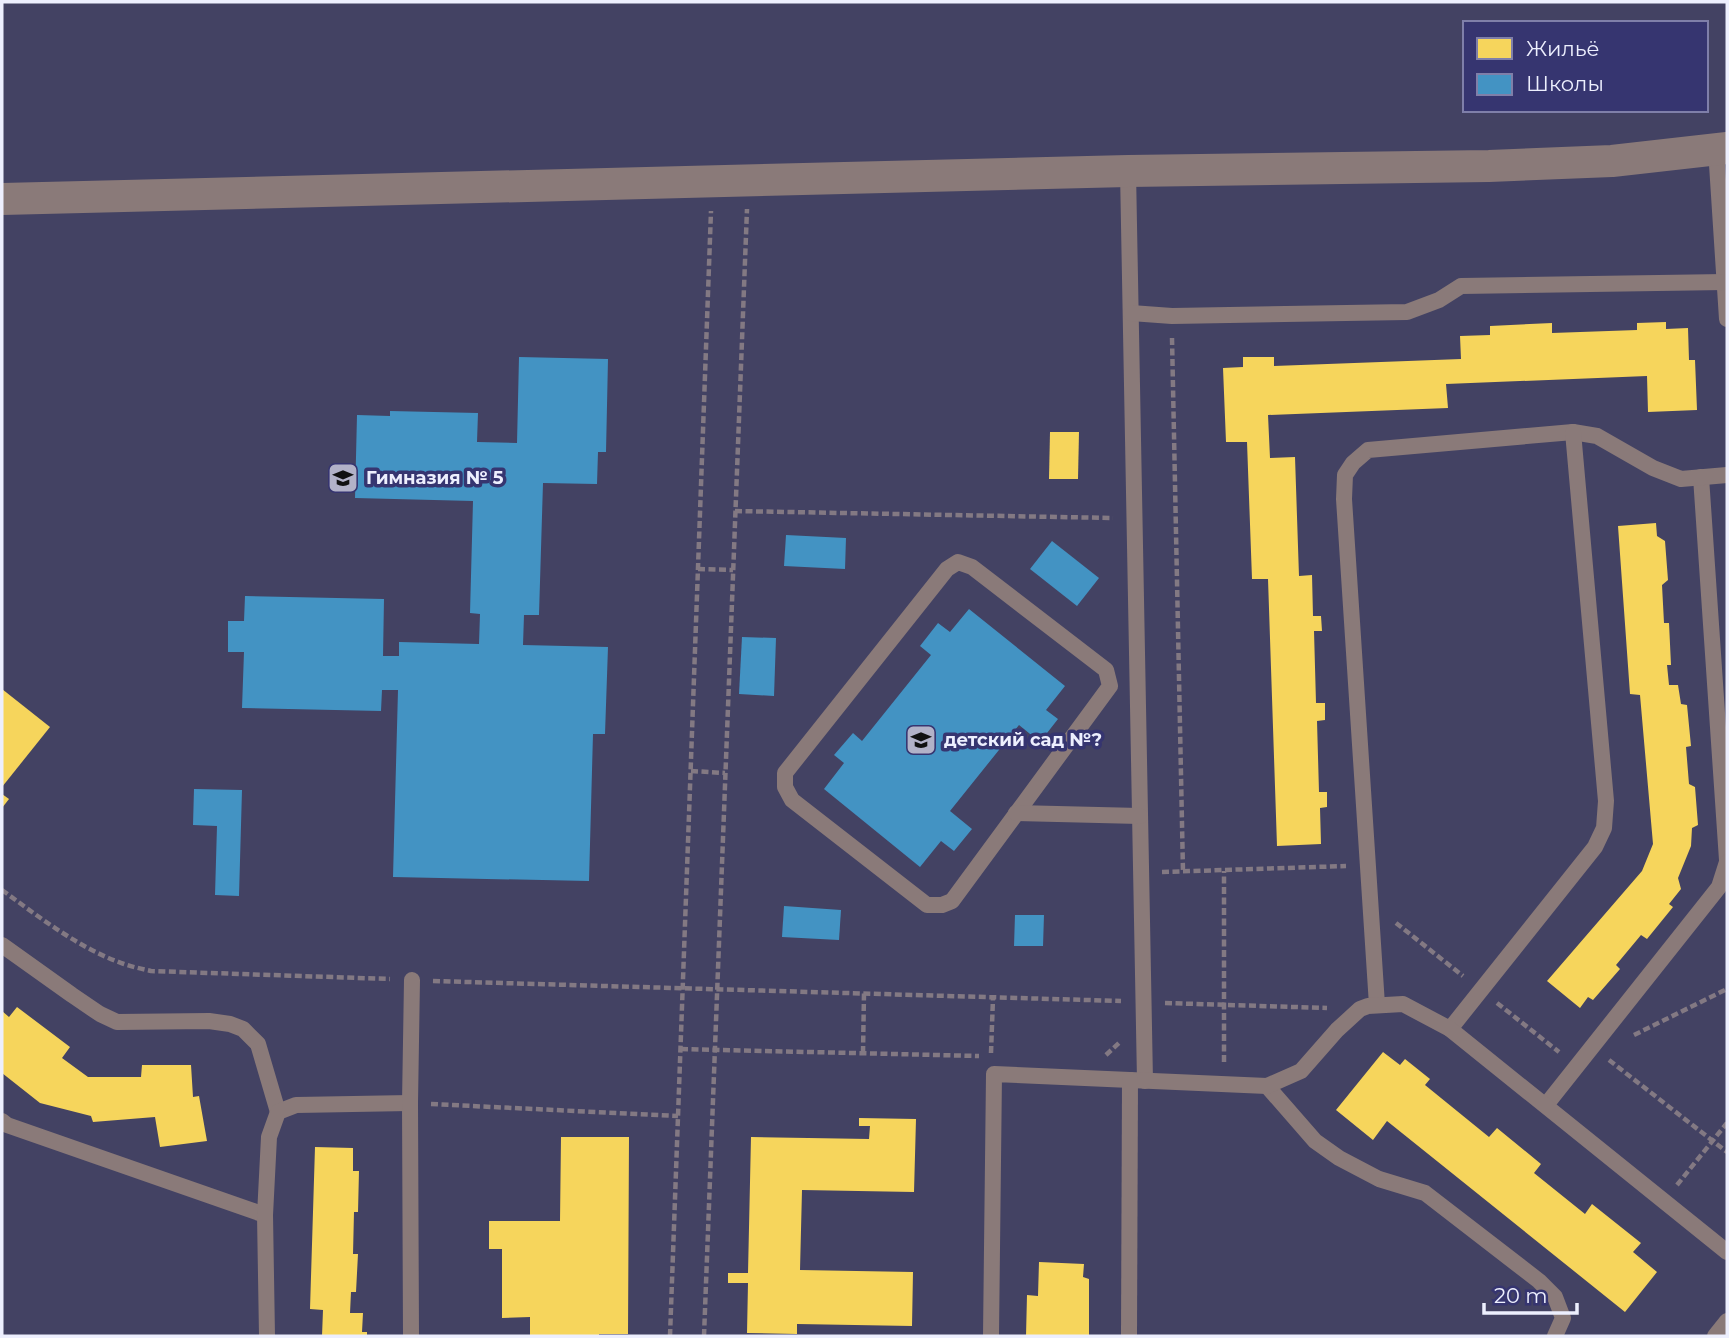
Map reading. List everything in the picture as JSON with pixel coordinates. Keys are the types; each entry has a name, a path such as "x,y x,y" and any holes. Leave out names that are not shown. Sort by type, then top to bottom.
{"street":[{"path":"2,199 1128,170 1489,166 1612,161 1722,148"}],"lane":[{"path":"1722,148 1727,319"},
{"path":"1128,170 1143,1002 1129,1336"},
{"path":"1131,313 1172,316 1407,312 1439,300 1461,286 1725,282"},
{"path":"1450,1029 1595,847 1604,828 1604,787 1573,432"},
{"path":"1377,1005 1344,499 1345,475 1353,463 1368,450 1573,432 1597,436 1653,468 1681,479 1727,475"},
{"path":"1546,1105 1577,1066 1598,1051 1719,887 1727,861 1702,477"},
{"path":"958,562 972,567 1106,670 1110,686 952,901 943,905 927,905 792,800 785,787 785,773 947,569 958,562"},
{"path":"1110,686 1138,685"},
{"path":"1016,813 1140,817"},
{"path":"2,945 72,995 117,1022 209,1021 230,1024 243,1029 258,1044 278,1112 269,1137 265,1215 267,1336"},
{"path":"411,1336 412,980"},
{"path":"991,1336 994,1074 1267,1086 1301,1071 1337,1030 1360,1009 1368,1006 1403,1004 1450,1029 1727,1252"},
{"path":"1267,1086 1315,1141 1339,1158 1379,1179 1425,1193 1539,1281 1555,1297 1563,1318 1555,1336"},
{"path":"278,1112 296,1105 410,1102"},
{"path":"2,1121 265,1215"},
{"path":"1715,1336 1727,1321"}],"path":[{"path":"704,1336 748,180"},
{"path":"670,1336 713,181"},
{"path":"1172,316 1183,872"},
{"path":"735,511 1135,518"},
{"path":"698,569 733,570"},
{"path":"691,771 725,773"},
{"path":"1141,873 1368,865"},
{"path":"1224,871 1224,1084"},
{"path":"2,890 80,943 123,963 151,971 1360,1009"},
{"path":"1370,902 1577,1066"},
{"path":"1727,989 1598,1051 1727,1152"},
{"path":"863,1053 864,993"},
{"path":"681,1049 991,1056 993,998"},
{"path":"1099,1056 1107,1054 1123,1037"},
{"path":"428,1104 678,1116"},
{"path":"1664,1200 1727,1123"}],"building: Жильё":[{"path":"1666,322 1666,329 1688,328 1689,360 1695,360 1697,410 1648,412 1647,376 1446,384 1448,408 1268,415 1270,458 1295,457 1299,576 1312,575 1313,616 1321,616 1322,631 1314,631 1316,703 1325,703 1325,720 1317,721 1319,792 1327,792 1327,807 1320,808 1321,844 1277,846 1268,579 1252,579 1247,442 1226,442 1223,368 1243,367 1243,357 1274,357 1274,366 1461,359 1460,336 1490,335 1490,326 1552,323 1552,333 1637,330 1637,323"},
{"path":"1050,432 1079,432 1078,479 1049,479"},
{"path":"1656,523 1657,536 1665,541 1668,580 1662,585 1664,623 1669,623 1669,685 1678,685 1681,704 1687,705 1691,746 1686,747 1689,784 1695,787 1698,825 1692,828 1691,846 1678,878 1681,889 1669,904 1673,907 1647,939 1641,935 1616,965 1620,969 1593,1000 1588,997 1580,1008 1547,981 1642,871 1653,844 1640,695 1630,694 1618,526"},
{"path":"2,689 50,727 2,787"},
{"path":"2,794 9,799 2,808"},
{"path":"17,1007 70,1047 62,1058 88,1077 141,1077 142,1065 191,1065 193,1097 199,1096 207,1141 160,1147 155,1117 93,1122 91,1116 40,1103 2,1073 2,1011 9,1017"},
{"path":"1383,1052 1400,1065 1405,1059 1430,1079 1425,1085 1489,1137 1497,1128 1541,1164 1534,1173 1585,1214 1592,1204 1641,1243 1633,1252 1657,1272 1625,1312 1387,1121 1373,1140 1336,1110"},
{"path":"859,1118 916,1119 914,1192 802,1190 800,1270 913,1272 912,1326 797,1324 797,1334 747,1333 748,1283 728,1283 728,1273 748,1273 751,1137 869,1139 870,1126 859,1126"},
{"path":"561,1137 629,1137 628,1334 530,1336 530,1317 502,1318 502,1249 489,1249 489,1221 560,1221"},
{"path":"315,1147 353,1148 353,1171 359,1171 353,1254 358,1254 356,1292 351,1292 350,1313 363,1313 362,1332 367,1332 367,1336 322,1336 323,1310 310,1309"},
{"path":"1039,1262 1084,1264 1083,1277 1089,1279 1089,1336 1026,1336 1027,1295 1038,1296"}],"building: Школы":[{"path":"519,357 608,359 606,452 598,452 597,484 543,483 539,615 524,615 523,645 608,647 605,734 593,734 589,881 393,877 398,690 382,690 381,711 242,708 244,652 228,652 228,621 244,621 245,596 384,599 383,656 399,656 399,642 479,644 480,614 470,613 473,501 355,498 357,415 390,416 390,411 478,413 477,442 517,443"},
{"path":"786,535 846,538 845,569 784,566"},
{"path":"1052,541 1099,578 1077,606 1030,569"},
{"path":"969,609 1065,686 1046,710 1058,719 1040,742 1019,725 950,811 972,829 954,851 941,841 920,867 824,789 844,763 834,755 853,733 862,741 931,655 920,646 938,623 950,632"},
{"path":"742,637 776,638 774,696 739,694"},
{"path":"194,789 242,790 239,896 215,895 217,826 193,825"},
{"path":"784,906 841,910 839,940 782,937"},
{"path":"1015,915 1044,915 1043,946 1014,946"}],"place":[{"name":"Гимназия № 5","path":"343,478"},
{"name":"детский сад №?","path":"921,740"}]}
